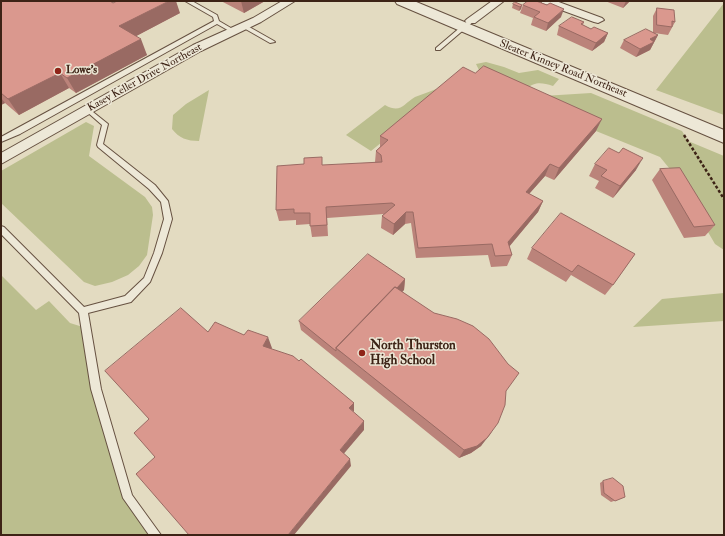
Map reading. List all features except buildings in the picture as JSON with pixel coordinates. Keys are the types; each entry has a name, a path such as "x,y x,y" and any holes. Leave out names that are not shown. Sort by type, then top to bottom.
{"street":[{"name":"Kasey Keller Drive Northeast","path":"1,159 197,48 239,29 290,1"},
{"name":"Sleater Kinney Road Northeast","path":"402,1 467,24 724,126"},
{"name":"Sleater Kinney Road Northeast","path":"425,1 467,24 724,137"},
{"path":"467,24 499,1"},
{"path":"546,1 598,20"}],"lane":[{"path":"188,1 215,16 217,22"},
{"path":"1,140 217,22 272,42"},
{"path":"438,49 467,24"},
{"path":"83,311 128,299 146,280 158,254 168,219 164,201 152,187 100,146 105,124 88,110"},
{"path":"1,229 83,311 96,389 128,498 156,535"}],"path":[{"path":"682,131 724,199"}],"green space":[{"path":"724,3 724,115 656,90"},
{"path":"486,62 519,73 538,70 559,79 553,86 539,83 526,89 479,70 476,64"},
{"path":"436,89 442,93 371,151 346,135 385,105 395,109 402,107 415,97"},
{"path":"209,90 199,141 187,140 180,137 172,129 173,115 186,104"},
{"path":"591,93 682,131 688,141 724,156 724,250 715,244 674,174 660,157 596,131 536,103 543,96"},
{"path":"86,122 94,126 89,156 145,197 152,207 153,215 147,255 139,266 128,275 112,282 95,286 84,282 1,203 1,171"},
{"path":"1,275 36,310 49,301 70,323 86,328 128,498 156,535 1,535"},
{"path":"724,293 724,321 633,327 662,299"}],"place":[{"name":"Lowe's","path":"58,71"},
{"name":"North Thurston High School","path":"362,353"}]}
